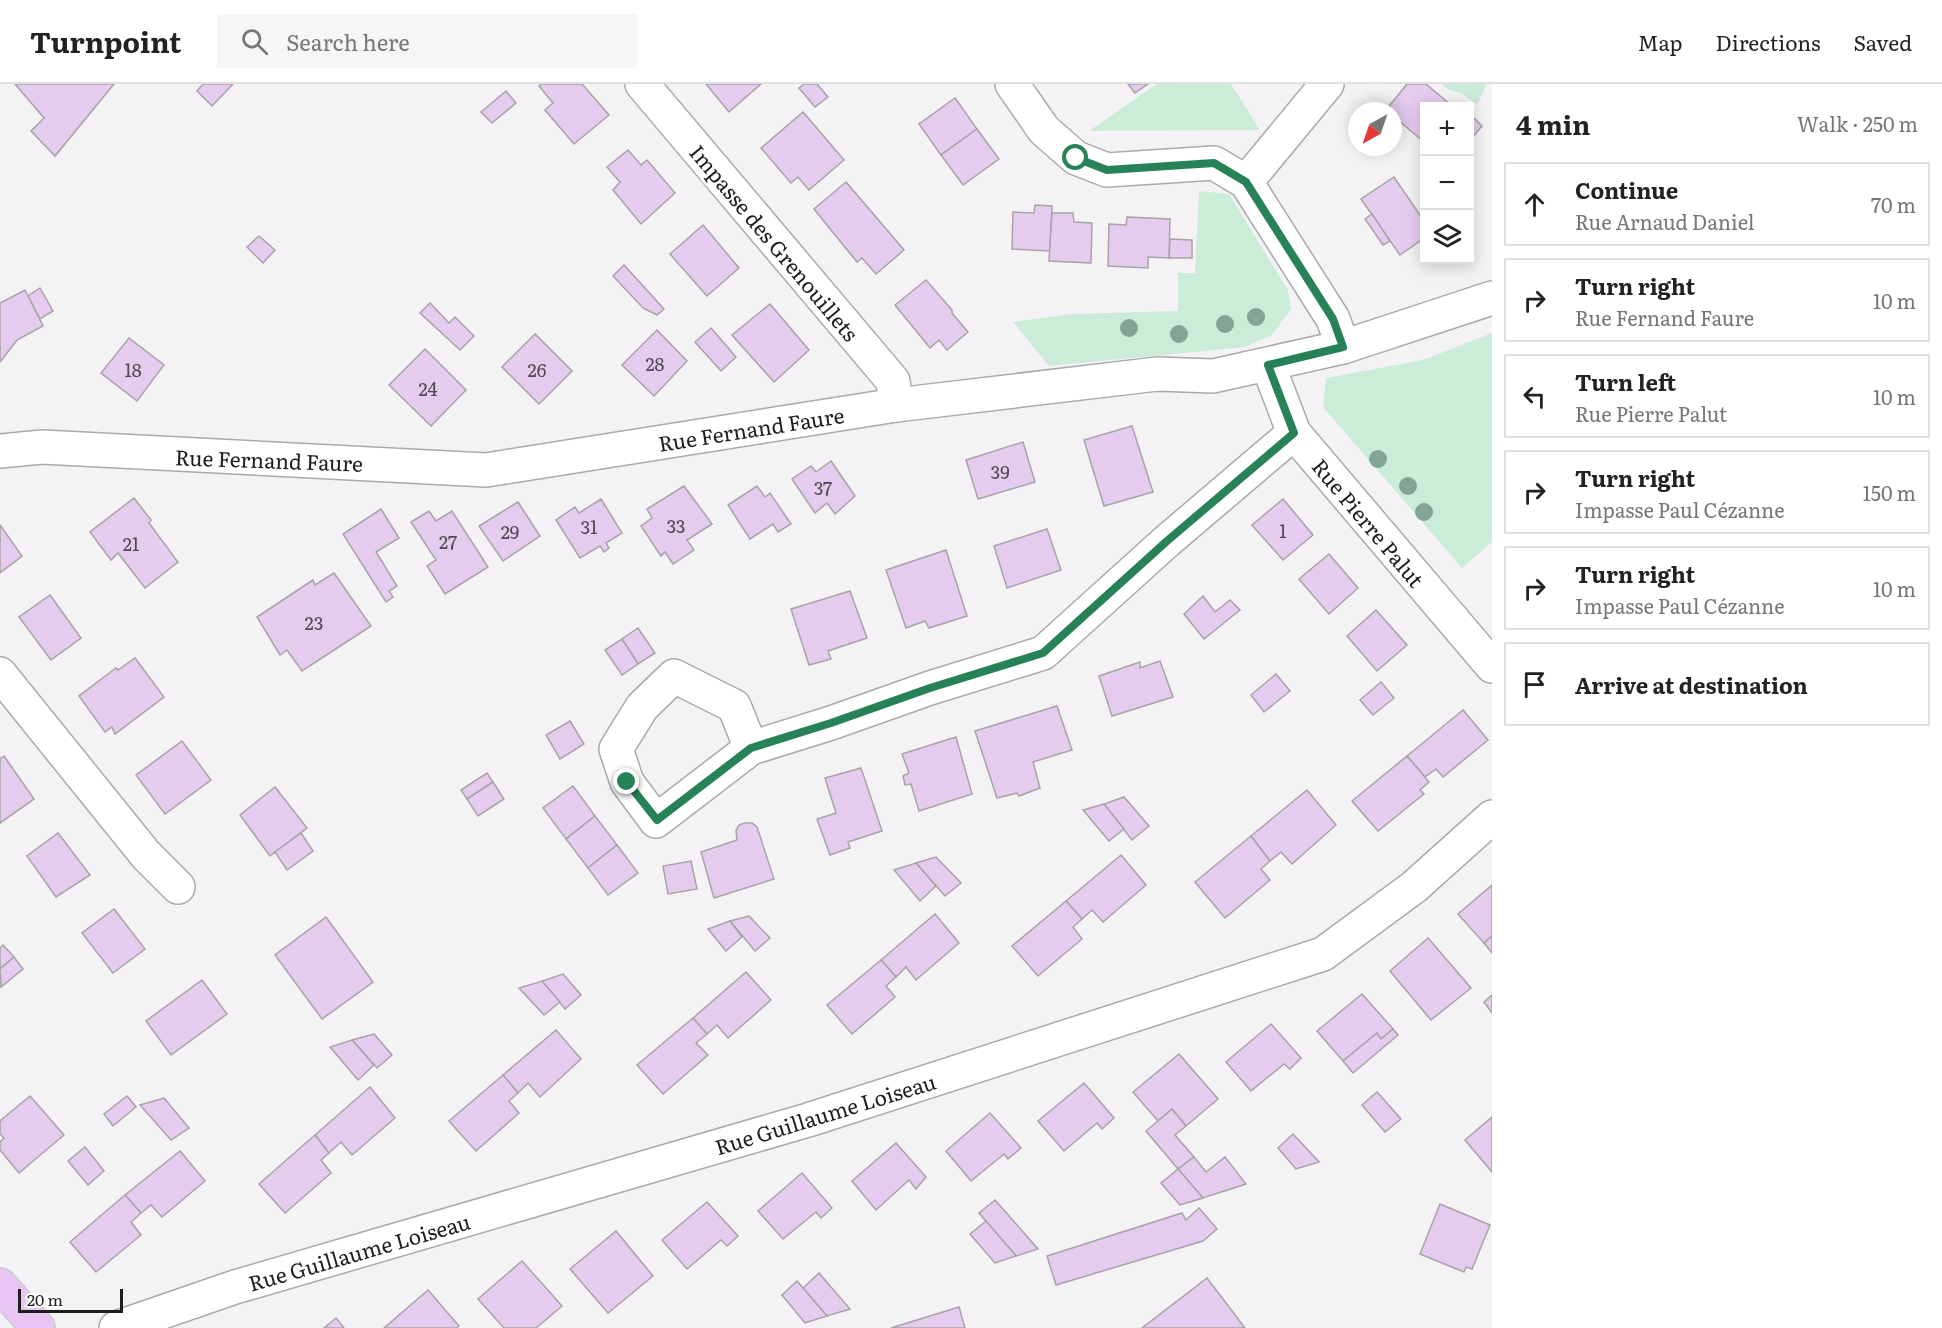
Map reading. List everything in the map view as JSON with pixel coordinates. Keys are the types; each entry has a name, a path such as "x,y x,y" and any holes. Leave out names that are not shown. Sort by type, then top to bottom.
{"main road":[{"path":"0,1285 38,1328"}],"street":[{"name":"Impasse des Grenouillets","path":"642,84 893,381 896,405"},
{"path":"1012,84 1044,130 1076,158 1107,170 1214,163 1246,182 1333,319 1343,347"},
{"path":"1246,182 1327,84"},
{"name":"Rue Fernand Faure","path":"0,451 42,447 486,470 896,405 1157,374 1213,376 1343,347 1492,298"},
{"name":"Rue Pierre Palut","path":"1268,365 1294,433 1492,666"},
{"path":"751,748 1043,653 1167,541 1294,433"},
{"path":"0,674 146,855 178,887"},
{"name":"Rue Guillaume Loiseau","path":"116,1328 234,1287 808,1120 1323,954 1414,887 1492,817"}],"green space":[{"path":"1157,84 1231,84 1260,130 1089,131"},
{"path":"1442,84 1487,84 1477,105 1461,93 1449,90"},
{"path":"1199,191 1229,194 1288,290 1291,309 1272,335 1245,347 1049,366 1013,322 1072,314 1178,311 1178,273 1195,273"},
{"path":"1492,333 1492,542 1462,568 1323,407 1326,378 1423,360"}],"building":[{"path":"15,84 114,84 55,156 31,131 44,118"},
{"path":"203,84 233,84 212,106 197,91"},
{"path":"541,84 582,84 609,115 574,144 545,110 553,103 539,86"},
{"path":"706,84 761,84 729,112"},
{"path":"804,84 817,84 828,97 815,107 799,88"},
{"path":"1128,84 1148,84 1135,93"},
{"path":"1407,84 1426,84 1447,102 1420,102 1420,139 1402,124 1402,102 1392,102"},
{"path":"506,91 516,103 492,123 481,112"},
{"path":"955,98 977,129 941,155 919,124"},
{"path":"803,112 844,160 809,190 798,177 791,183 761,148"},
{"path":"1474,118 1482,126 1474,135"},
{"path":"977,129 999,159 963,185 941,155"},
{"path":"628,150 641,165 647,160 675,193 641,224 613,190 620,182 607,167"},
{"path":"1394,177 1420,215 1420,241 1400,255 1361,199"},
{"path":"846,182 904,250 876,274 862,258 857,262 814,209"},
{"path":"1035,205 1052,206 1050,251 1012,249 1013,212 1034,213"},
{"path":"1052,213 1073,213 1074,222 1092,223 1091,263 1049,261"},
{"path":"1372,214 1390,241 1383,245 1365,219"},
{"path":"1127,217 1170,219 1169,258 1148,257 1148,268 1108,266 1109,224 1126,225"},
{"path":"703,225 739,268 707,296 670,254"},
{"path":"259,236 275,250 263,263 247,247"},
{"path":"1170,239 1192,240 1192,258 1169,258"},
{"path":"624,265 664,309 657,315 643,308 613,276"},
{"path":"926,280 968,332 947,350 939,340 930,348 895,305"},
{"path":"40,288 53,311 40,319 28,296"},
{"path":"25,290 43,326 17,340 0,362 0,303"},
{"path":"430,303 449,323 455,317 474,336 460,350 420,313"},
{"path":"770,304 809,350 774,382 732,335"},
{"path":"711,328 736,357 721,371 695,342"},
{"path":"657,330 687,361 654,396 622,365"},
{"path":"535,334 572,371 539,404 502,367"},
{"path":"129,338 164,365 137,401 101,373"},
{"path":"425,349 466,390 431,426 389,385"},
{"path":"1132,426 1153,492 1104,506 1084,440"},
{"path":"1023,442 1035,482 978,499 966,460"},
{"path":"831,461 855,496 835,514 827,503 815,513 792,479 811,466 816,472"},
{"path":"684,486 712,524 687,540 694,550 673,564 665,552 661,556 641,526 652,518 647,509"},
{"path":"757,486 765,497 770,493 791,524 778,532 773,524 750,539 728,505"},
{"path":"134,498 151,520 149,523 178,562 145,588 118,553 111,560 90,532"},
{"path":"601,499 622,533 606,543 609,548 604,552 600,546 580,558 556,520 575,507 579,513"},
{"path":"1283,499 1313,535 1283,560 1252,525"},
{"path":"518,502 540,536 503,561 479,526"},
{"path":"381,509 399,538 376,552 397,586 389,591 393,597 386,602 343,534"},
{"path":"429,511 436,521 452,511 488,567 445,594 427,566 436,560 411,522"},
{"path":"0,525 22,556 0,573"},
{"path":"1047,529 1061,570 1007,588 994,546"},
{"path":"946,550 967,616 929,628 925,621 906,628 886,570"},
{"path":"1329,554 1358,588 1329,614 1299,579"},
{"path":"334,573 371,626 302,671 287,650 280,655 257,617 313,580 315,585"},
{"path":"850,591 867,638 828,651 831,659 809,665 791,609"},
{"path":"50,595 81,638 51,660 19,617"},
{"path":"1203,596 1215,612 1230,600 1240,610 1204,639 1184,614"},
{"path":"1376,610 1407,645 1377,671 1347,636"},
{"path":"638,628 655,653 638,664 622,639"},
{"path":"622,639 638,664 622,675 605,650"},
{"path":"135,658 164,697 115,734 112,727 105,732 79,696 116,668 118,670"},
{"path":"1160,661 1173,697 1112,716 1099,676 1140,662 1140,668"},
{"path":"1276,674 1290,691 1264,712 1251,695"},
{"path":"1381,682 1394,698 1373,715 1360,700"},
{"path":"1057,706 1072,750 1033,762 1040,788 1019,796 1017,793 997,798 975,731"},
{"path":"1463,710 1488,740 1443,777 1436,769 1425,777 1407,756"},
{"path":"570,721 584,744 560,759 546,735"},
{"path":"956,737 972,794 919,811 911,784 905,785 903,776 909,773 902,754"},
{"path":"182,741 211,780 165,814 136,775"},
{"path":"4,756 34,799 0,823 0,759"},
{"path":"1407,756 1429,782 1420,790 1424,794 1378,831 1352,801"},
{"path":"861,768 882,831 848,842 850,848 830,855 817,819 836,813 825,778"},
{"path":"487,773 493,782 467,799 461,790"},
{"path":"493,782 504,799 478,816 467,799"},
{"path":"573,786 595,816 566,839 543,808"},
{"path":"275,787 307,828 270,856 240,815"},
{"path":"1307,790 1336,825 1292,864 1281,852 1270,861 1251,836"},
{"path":"1124,797 1149,826 1132,840 1104,804"},
{"path":"1104,804 1124,829 1109,841 1083,810"},
{"path":"595,816 617,845 588,868 566,839"},
{"path":"752,823 757,827 774,879 714,898 701,852 737,840 736,831 739,825"},
{"path":"58,833 90,875 56,897 27,856"},
{"path":"301,833 313,851 287,870 275,852"},
{"path":"1251,836 1270,861 1261,869 1270,880 1225,918 1195,882"},
{"path":"617,845 638,873 608,895 588,868"},
{"path":"1121,855 1146,885 1103,922 1092,910 1082,919 1066,901"},
{"path":"936,857 961,883 945,896 916,863"},
{"path":"691,861 697,889 668,894 663,866"},
{"path":"916,863 936,886 920,901 894,870"},
{"path":"1492,885 1492,936 1484,943 1458,914"},
{"path":"1066,901 1082,919 1073,927 1082,939 1038,976 1012,946"},
{"path":"114,909 145,949 113,973 82,933"},
{"path":"935,914 959,943 916,980 906,967 896,977 881,960"},
{"path":"749,916 770,938 755,951 730,921"},
{"path":"326,917 373,982 322,1019 275,955"},
{"path":"730,921 742,937 726,951 708,929"},
{"path":"1492,936 1492,953 1484,943"},
{"path":"1428,938 1471,988 1431,1020 1390,971"},
{"path":"3,945 14,957 0,969 0,948"},
{"path":"14,957 23,969 1,987 0,969"},
{"path":"881,960 896,977 886,986 895,997 852,1034 827,1005"},
{"path":"746,972 771,1000 728,1038 717,1025 707,1034 693,1018"},
{"path":"563,974 581,995 565,1009 542,981"},
{"path":"202,980 227,1014 171,1055 146,1021"},
{"path":"542,981 560,1002 544,1015 519,988"},
{"path":"1362,994 1393,1029 1381,1039 1377,1033 1343,1061 1317,1031"},
{"path":"1492,995 1492,1013 1484,1002"},
{"path":"693,1018 707,1034 696,1043 708,1055 663,1094 637,1065"},
{"path":"1271,1024 1301,1058 1290,1069 1284,1064 1251,1091 1226,1062"},
{"path":"1393,1029 1398,1035 1353,1073 1343,1061 1377,1033 1381,1039"},
{"path":"556,1030 581,1059 540,1097 528,1083 518,1093 503,1075"},
{"path":"374,1034 392,1055 377,1068 352,1040"},
{"path":"352,1040 374,1065 358,1080 330,1047"},
{"path":"1179,1054 1218,1099 1186,1126 1172,1109 1158,1121 1133,1092"},
{"path":"503,1075 518,1093 509,1101 519,1113 476,1151 449,1121"},
{"path":"1084,1083 1114,1118 1102,1129 1097,1123 1064,1151 1038,1121"},
{"path":"370,1087 395,1118 352,1155 341,1142 329,1153 315,1135"},
{"path":"1377,1092 1401,1119 1385,1132 1362,1105"},
{"path":"30,1096 64,1135 19,1173 0,1150 0,1142 4,1138 0,1134 0,1121"},
{"path":"127,1096 136,1107 113,1126 104,1114"},
{"path":"164,1098 189,1128 171,1140 140,1105"},
{"path":"1172,1109 1186,1126 1175,1135 1194,1157 1178,1169 1146,1131"},
{"path":"990,1113 1021,1148 1008,1159 1004,1154 971,1181 946,1151"},
{"path":"1492,1117 1492,1172 1465,1140"},
{"path":"1293,1134 1319,1162 1296,1169 1278,1148"},
{"path":"315,1135 329,1153 321,1160 331,1173 285,1213 259,1184"},
{"path":"896,1143 926,1177 916,1189 909,1180 876,1210 852,1181"},
{"path":"85,1147 104,1171 88,1185 68,1161"},
{"path":"180,1151 205,1181 162,1217 151,1205 141,1213 125,1195"},
{"path":"1194,1157 1206,1172 1225,1157 1246,1184 1203,1198 1178,1169"},
{"path":"1178,1169 1203,1198 1180,1205 1161,1183"},
{"path":"802,1173 832,1208 821,1218 816,1212 783,1239 758,1211"},
{"path":"125,1195 141,1213 131,1222 141,1235 96,1272 70,1242"},
{"path":"995,1200 1038,1249 1016,1256 979,1213"},
{"path":"707,1202 738,1236 727,1246 721,1240 687,1269 662,1240"},
{"path":"1440,1204 1490,1225 1472,1269 1466,1267 1464,1272 1420,1254"},
{"path":"1199,1208 1217,1229 1203,1241 1056,1285 1047,1256 1182,1213 1186,1220"},
{"path":"986,1221 1016,1256 995,1263 970,1234"},
{"path":"616,1231 653,1276 608,1313 570,1269"},
{"path":"522,1261 562,1306 536,1328 504,1328 478,1299"},
{"path":"819,1273 850,1309 827,1316 803,1288"},
{"path":"1207,1278 1245,1328 1142,1328"},
{"path":"797,1281 827,1316 805,1323 782,1295"},
{"path":"428,1290 459,1326 456,1328 384,1328"},
{"path":"959,1307 965,1328 891,1328"},
{"path":"336,1318 344,1328 324,1328"}],"route":[{"path":"627,782 657,820 751,748 1043,653 1167,541 1294,433 1268,365 1343,347 1333,319 1246,182 1214,163 1107,170 1076,158"}]}
